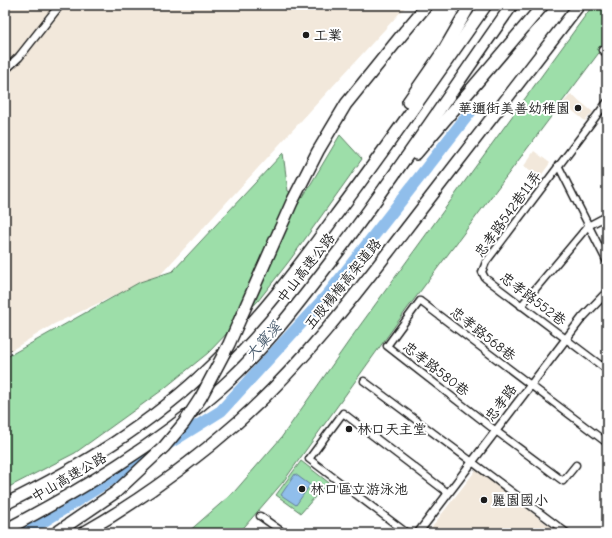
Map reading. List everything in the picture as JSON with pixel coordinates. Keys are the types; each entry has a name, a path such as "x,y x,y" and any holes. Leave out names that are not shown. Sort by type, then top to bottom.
{"highway":[{"path":"56,533 79,519 116,492 164,447 184,422 201,397 229,344 292,202 318,151 346,104 427,5"},
{"path":"362,180 382,140 444,50 470,5"},
{"name":"中山高速公路","path":"5,504 39,487 124,438 212,365 260,314 289,279 362,180 486,5"},
{"name":"中山高速公路","path":"5,530 56,503 115,468 162,436 223,385 275,331 374,204 512,5"},
{"path":"374,204 543,5"},
{"name":"五股楊梅高架道路","path":"83,533 128,506 199,454 239,421 277,384 355,295 579,5"}],"street":[{"path":"5,70 19,57 60,5"},
{"name":"忠孝路542巷11弄","path":"485,278 482,272 486,262 607,102"},
{"path":"558,165 607,262"},
{"path":"521,306 588,226 607,216"},
{"name":"忠孝路552巷","path":"485,278 607,370"},
{"name":"忠孝路","path":"418,533 582,318 607,292"},
{"name":"忠孝路568巷","path":"420,301 607,443"},
{"name":"忠孝路580巷","path":"420,301 387,346 496,431"},
{"path":"364,381 471,463 567,533"},
{"path":"407,533 309,459 342,413 448,493"},
{"path":"496,431 563,481 576,465"},
{"path":"260,516 284,533"}],"shaded area":[{"path":"5,5 407,5 161,274 54,324 5,354"},
{"name":"華邇街美善幼稚園","path":"571,94 593,112 585,121 563,103"},
{"path":"534,151 550,163 540,177 524,166"},
{"name":"麗園國小","path":"476,470 559,533 427,533"}],"green space":[{"path":"593,5 607,5 607,42 407,309 283,482 239,533 187,533 235,491 281,438 356,331"},
{"path":"340,135 362,159 290,260 258,301 208,353 161,391 75,453 5,489 5,358 140,282 173,271 283,153 288,191 303,197"},
{"name":"林口區立游泳池","path":"301,461 328,482 301,513 276,495"}],"water":[{"path":"295,474 310,485 296,505 281,495"}],"waterway":[{"name":"大窠溪","path":"25,533 221,411 329,293 471,111"}],"place":[{"name":"工業","path":"306,35"},
{"name":"華邇街美善幼稚園","path":"578,108"},
{"name":"林口天主堂","path":"349,429"},
{"name":"林口區立游泳池","path":"302,489"},
{"name":"麗園國小","path":"484,500"}]}
